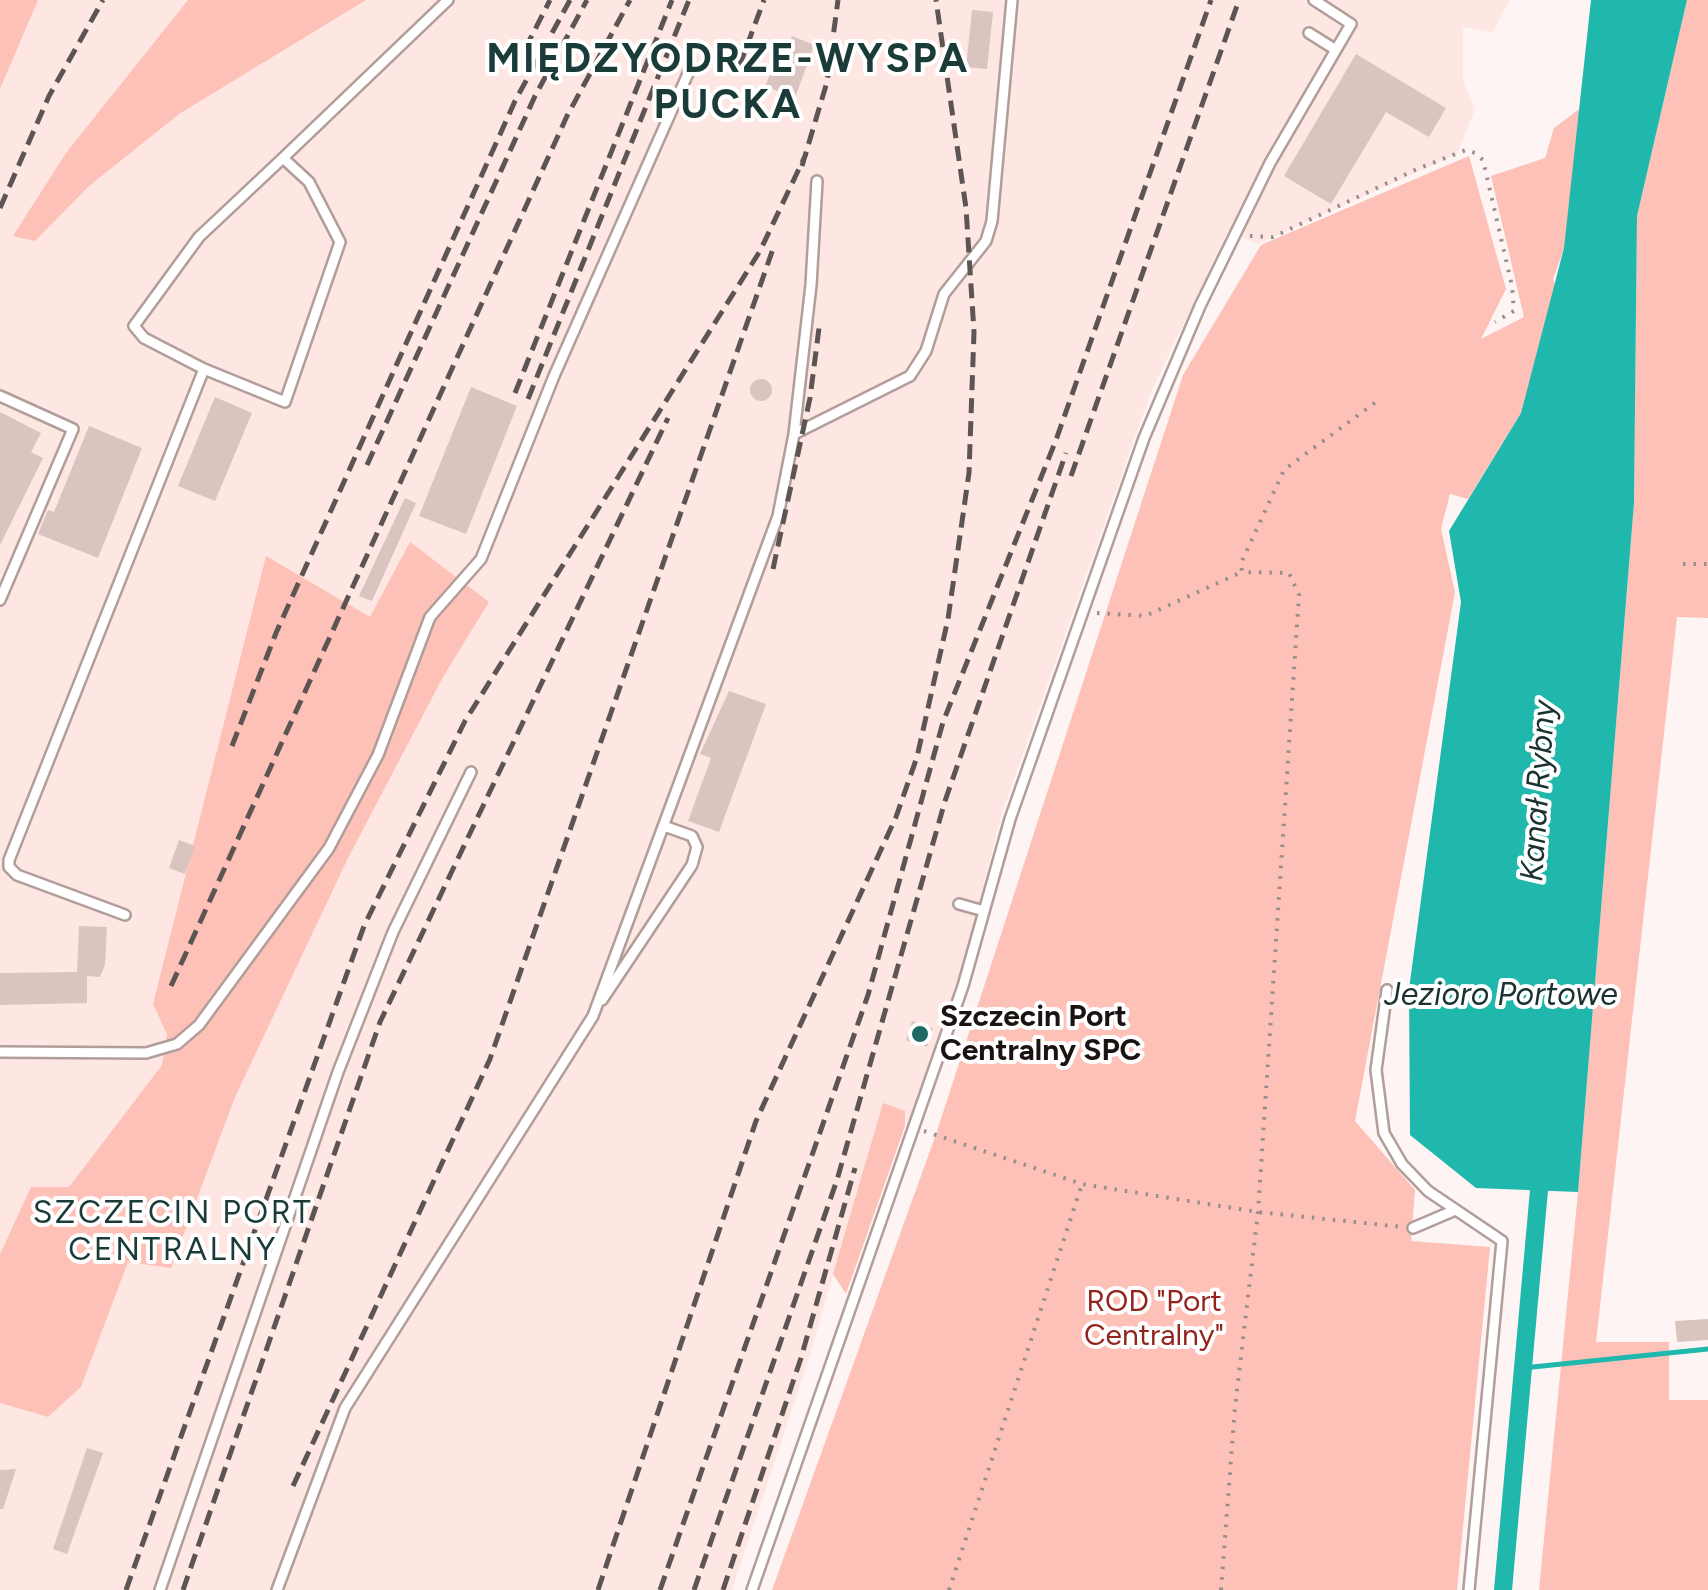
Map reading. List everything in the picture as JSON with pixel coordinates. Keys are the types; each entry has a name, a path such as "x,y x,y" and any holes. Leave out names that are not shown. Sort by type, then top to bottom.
{"lane":[{"path":"283,158 309,182 340,242 285,402 204,370 144,338 134,326 199,237 448,0"},
{"path":"794,434 910,376 926,351 944,294 986,241 992,221 1012,0"},
{"path":"752,1590 951,1021 1010,819 1144,438 1235,234 1281,142 1351,24 1314,0"},
{"path":"1309,33 1336,50"},
{"path":"0,1052 146,1053 177,1044 200,1026 330,848 378,754 430,617 481,559 560,360 690,70"},
{"path":"597,1006 768,551 794,434 811,285 816,181"},
{"path":"126,915 17,875 8,867 8,860 204,370"},
{"path":"0,396 73,429 0,600"},
{"path":"160,1590 338,1072 393,932 471,772"},
{"path":"277,1590 345,1408 597,1006 692,865 697,848 692,836 664,826"},
{"path":"959,904 984,911"},
{"path":"1387,990 1376,1070 1384,1132 1402,1164 1453,1210 1502,1241 1468,1590"},
{"path":"1413,1228 1453,1210"}],"path":[{"path":"1235,234 1273,238 1466,150 1482,160 1512,286 1514,311 1495,322"},
{"path":"1242,572 1266,501 1284,470 1380,399"},
{"path":"1683,564 1708,564"},
{"path":"1104,616 1145,616 1242,572 1289,573 1300,596 1258,1212 1235,1407 1221,1590"},
{"path":"936,1134 1082,1184 1258,1212 1413,1228"},
{"path":"949,1590 1082,1184"}],"shaded area":[{"path":"34,0 1510,0 1492,33 1463,27 1463,81 1475,109 1457,154 1258,244 1228,231 1151,392 1001,816 963,965 907,1127 905,1111 883,1104 808,1361 732,1590 0,1590 0,1403 48,1417 81,1387 128,1262 171,1268 162,1065 69,1188 31,1187 0,1254 0,89"}],"green space":[{"path":"0,0 38,0 0,89"},
{"path":"188,0 366,0 179,114 89,186 35,241 13,236 66,153"},
{"path":"1687,0 1708,0 1708,618 1677,617 1596,1342 1669,1342 1669,1400 1708,1400 1708,1590 1539,1590 1578,1192 1634,503 1637,216"},
{"name":"ROD \"Port Centralny\"","path":"1594,98 1587,231 1564,249 1553,279 1558,292 1545,323 1521,413 1468,499 1450,494 1441,529 1455,592 1355,1121 1415,1190 1411,1241 1490,1247 1457,1590 772,1590 936,1134 1183,375 1261,245 1469,156 1506,289 1481,339 1524,317 1491,176 1545,158 1554,128"},
{"path":"410,542 489,602 443,677 348,858 235,1097 171,1268 128,1262 81,1387 48,1417 0,1403 0,1254 31,1187 69,1187 162,1065 167,1034 153,1004 266,556 370,617"},
{"path":"883,1103 905,1111 905,1126 846,1294 833,1274"}],"water":[{"name":"Jezioro Portowe","path":"1591,0 1687,0 1637,216 1634,503 1578,1192 1476,1188 1410,1135 1409,989 1461,602 1449,531 1521,413 1564,248"}],"building":[{"path":"972,10 993,12 987,69 966,67"},
{"path":"792,36 814,45 795,98 765,86"},
{"path":"1356,54 1446,108 1429,137 1386,112 1331,204 1284,176"},
{"path":"761,379 769,382 769,398 761,401 753,398 750,390 753,382"},
{"path":"471,387 517,406 466,534 419,516"},
{"path":"215,397 252,413 215,501 178,486"},
{"path":"0,412 41,433 31,452 43,458 0,545"},
{"path":"89,426 142,448 98,558 38,534 48,510 54,512"},
{"path":"405,498 416,503 372,601 359,596"},
{"path":"729,691 766,704 719,832 688,821 711,758 700,754"},
{"path":"179,840 195,846 185,874 169,868"},
{"path":"79,926 107,927 105,965 100,977 87,976 87,1003 0,1005 0,973 77,972"},
{"name":"Szczecin Port Centralny SPC","path":"912,1021 933,1028 927,1047 906,1040"},
{"path":"1708,1319 1708,1340 1677,1342 1675,1321"},
{"path":"87,1448 103,1453 67,1554 53,1549"},
{"path":"16,1469 3,1509 0,1509 0,1470"}],"waterway":[{"name":"Kanał Rybny","path":"1503,1590 1541,1168"},
{"path":"1523,1368 1708,1349"}],"railway":[{"path":"0,208 49,96 103,0"},
{"path":"525,49 550,0"},
{"path":"232,746 276,633 515,101 570,0"},
{"path":"367,465 535,96 587,0"},
{"path":"171,986 567,116 630,0"},
{"path":"515,393 672,0"},
{"path":"528,399 689,0"},
{"path":"739,67 764,0"},
{"path":"802,166 827,82 838,0"},
{"path":"598,1590 756,1121 896,817 917,757 948,619 969,473 974,332 966,208 936,0"},
{"path":"660,1590 868,995 943,722 1056,440 1211,0"},
{"path":"1071,476 1239,0"},
{"path":"126,1590 364,926 465,721 760,251 806,154"},
{"path":"293,1486 490,1059 774,246"},
{"path":"773,569 810,398 819,328"},
{"path":"183,1590 380,1022 668,418"},
{"path":"694,1590 837,1180 945,801 1066,453"},
{"path":"723,1590 801,1358 855,1168"}],"place":[{"name":"Szczecin Port Centralny SPC","path":"920,1034"}],"district":[{"name":"MIĘDZYODRZE-WYSPA PUCKA","path":"728,83"},
{"name":"SZCZECIN PORT CENTRALNY","path":"173,1232"}]}
